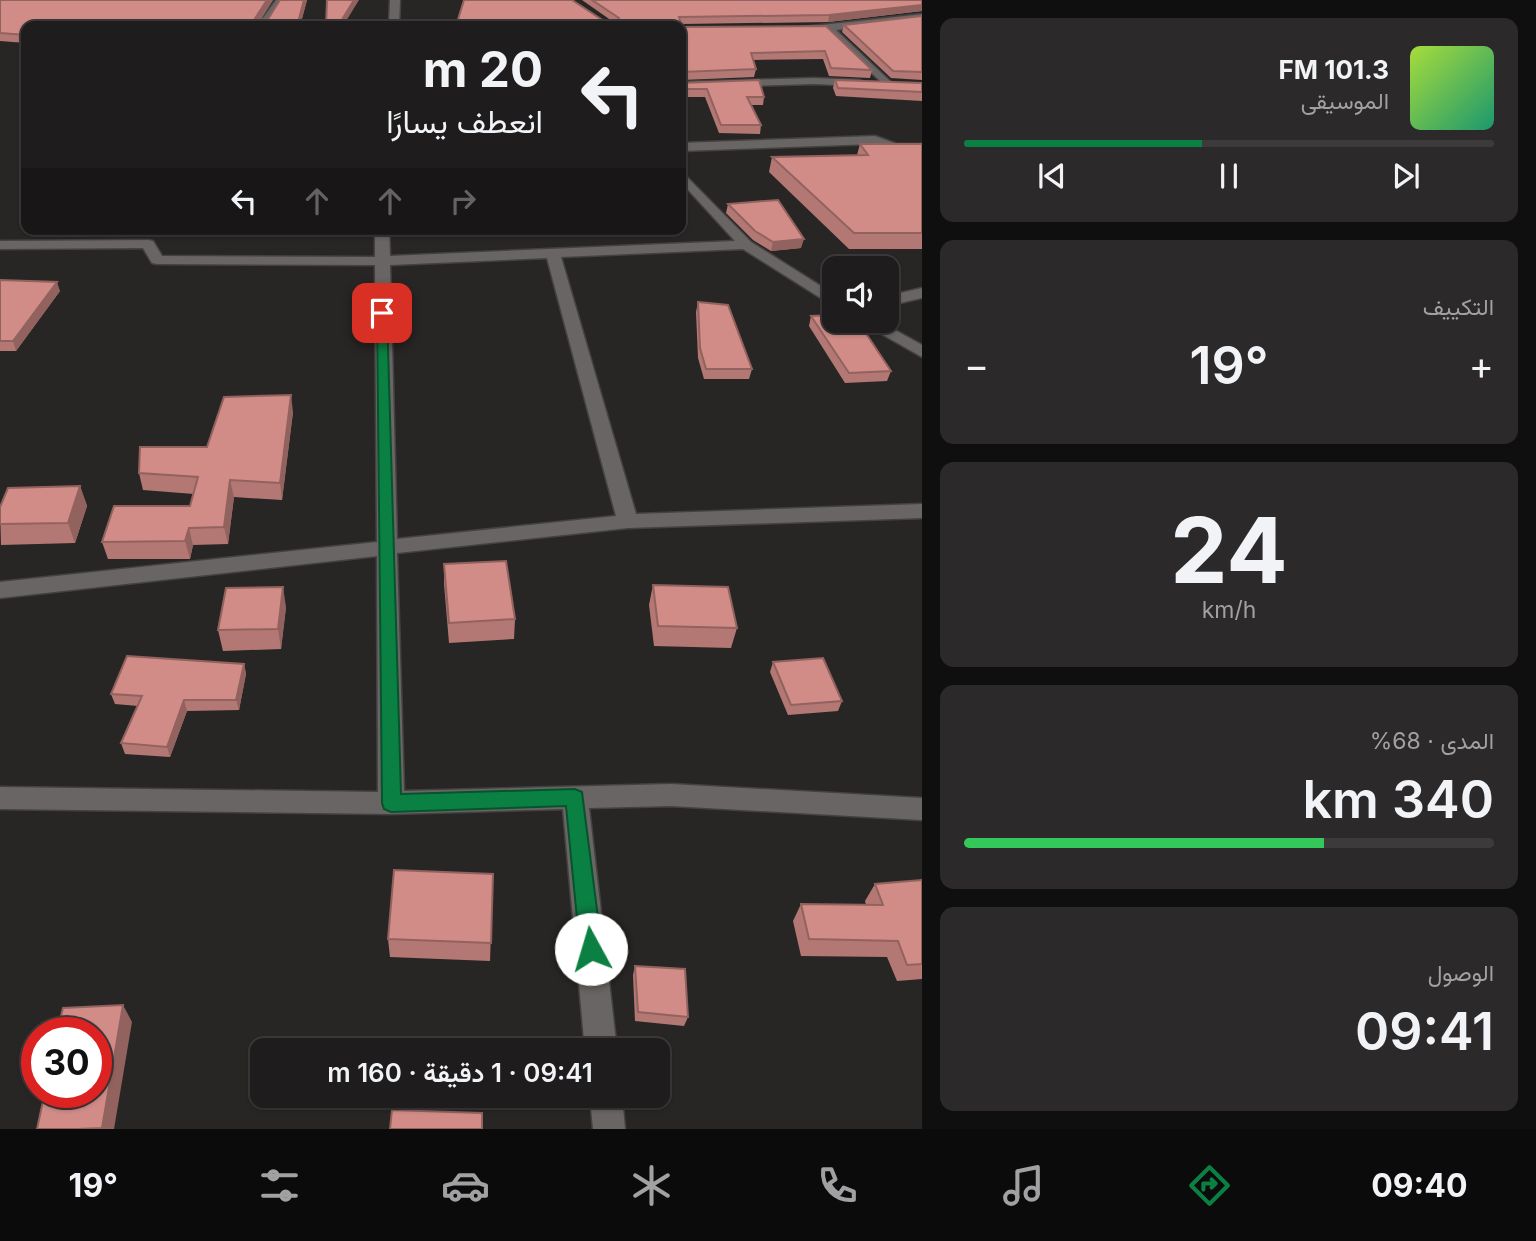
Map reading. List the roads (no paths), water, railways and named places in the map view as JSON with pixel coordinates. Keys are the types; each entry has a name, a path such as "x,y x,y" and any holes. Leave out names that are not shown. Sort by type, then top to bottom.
{"street":[{"path":"266,21 281,0"},
{"path":"394,21 395,0"},
{"path":"788,28 828,28 922,17"},
{"path":"686,85 814,81 893,85 828,28"},
{"path":"686,147 875,141 895,148 922,148"},
{"path":"686,184 746,245 822,294"},
{"path":"148,244 152,235"},
{"path":"382,235 391,803"},
{"path":"148,244 157,260 381,261 746,245"},
{"path":"0,245 148,244"},
{"path":"553,254 628,522"},
{"path":"899,298 922,293"},
{"path":"888,333 922,352"},
{"path":"0,590 628,522 922,511"},
{"path":"0,798 391,803 671,795 922,809"},
{"path":"575,798 600,1038"},
{"path":"607,1108 609,1129"}]}
